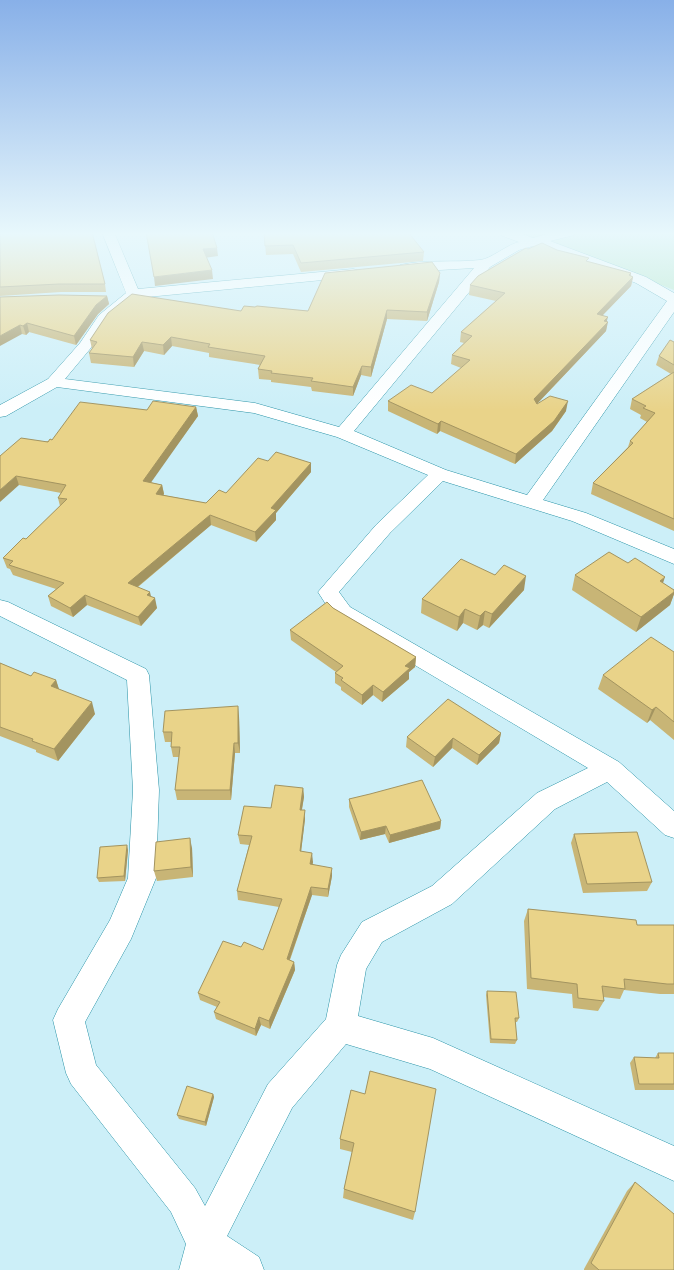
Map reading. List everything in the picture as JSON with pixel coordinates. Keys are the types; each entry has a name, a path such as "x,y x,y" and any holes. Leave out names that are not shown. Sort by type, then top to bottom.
{"street":[{"path":"128,291 130,296"},
{"path":"105,298 175,291"},
{"path":"343,433 462,291"},
{"path":"532,502 674,300 660,291"},
{"path":"0,412 54,382 85,346 104,318 130,296"},
{"path":"54,382 256,408 343,433 440,474 578,517 674,557"},
{"path":"440,474 383,529 328,592 342,612 610,769 674,827"},
{"path":"0,607 138,675 146,790 142,878 121,929 69,1020 82,1073 183,1200 201,1256"},
{"path":"201,1256 280,1096 340,1027 352,965 372,932 442,895 546,801 610,769"},
{"path":"340,1027 433,1054 674,1164"},
{"path":"201,1256 246,1270"}],"building":[{"path":"317,291 434,291 427,312 387,310 371,367 362,366 353,387 311,381 313,378 271,373 272,371 258,369 265,356 208,347 210,344 171,337 163,345 142,342 133,357 89,353 97,342 90,340 108,313 132,294 241,311 244,306 257,306 308,311"},
{"path":"497,291 619,291 597,314 608,317 604,321 608,322 534,399 537,404 550,396 568,401 554,421 516,454 441,421 438,424 388,401 411,385 432,393 470,360 452,355 472,336 461,332 505,293"},
{"path":"59,295 107,296 96,305 74,336 27,323 23,326 20,325 0,336 0,297"},
{"path":"670,340 674,342 674,365 659,356"},
{"path":"674,372 674,519 593,483 633,443 630,441 655,413 643,408 646,406 632,399"},
{"path":"153,401 196,407 143,481 162,485 156,494 206,503 219,490 226,493 258,458 268,461 276,452 311,463 271,508 276,510 255,532 210,515 128,583 150,592 147,595 155,598 138,617 85,595 70,608 48,596 64,583 9,565 13,561 3,558 23,538 26,539 67,499 58,498 66,485 16,476 0,490 0,456 21,438 48,442 50,439 52,440 80,402 147,410"},
{"path":"609,552 628,563 635,558 665,577 660,581 674,590 674,592 641,617 575,575"},
{"path":"461,559 495,575 504,565 526,576 492,614 485,611 480,616 465,609 459,617 422,599"},
{"path":"327,602 333,608 416,657 405,666 410,668 383,692 373,685 362,695 341,680 343,678 335,673 343,666 290,630"},
{"path":"651,637 674,652 674,722 656,707 652,710 603,675"},
{"path":"0,663 31,676 34,672 56,680 51,686 92,702 54,749 32,741 33,739 0,727"},
{"path":"448,699 501,733 479,755 453,738 435,757 407,737"},
{"path":"238,706 238,743 234,743 230,790 175,790 180,747 171,747 172,732 163,732 165,711"},
{"path":"422,780 441,821 390,835 386,826 361,832 349,799"},
{"path":"275,785 303,788 300,810 305,810 300,851 312,853 310,864 332,868 328,889 311,887 287,959 294,962 269,1021 259,1017 255,1029 214,1012 220,1002 198,993 223,941 241,947 244,942 263,950 282,899 237,891 252,836 238,835 244,806 271,808"},
{"path":"637,832 652,882 587,884 574,834"},
{"path":"190,838 191,867 154,871 156,842"},
{"path":"127,845 124,876 97,878 100,847"},
{"path":"528,909 636,920 637,925 674,925 674,984 624,979 625,989 602,986 604,1001 578,998 577,984 531,978"},
{"path":"487,991 516,992 519,1018 515,1018 517,1040 491,1039"},
{"path":"658,1053 674,1053 674,1084 639,1084 634,1057 659,1058"},
{"path":"370,1071 436,1089 415,1212 344,1189 354,1143 340,1139 351,1090 365,1094"},
{"path":"187,1086 213,1094 205,1122 177,1115"},
{"path":"635,1182 674,1214 674,1270 599,1270 591,1263"}]}
